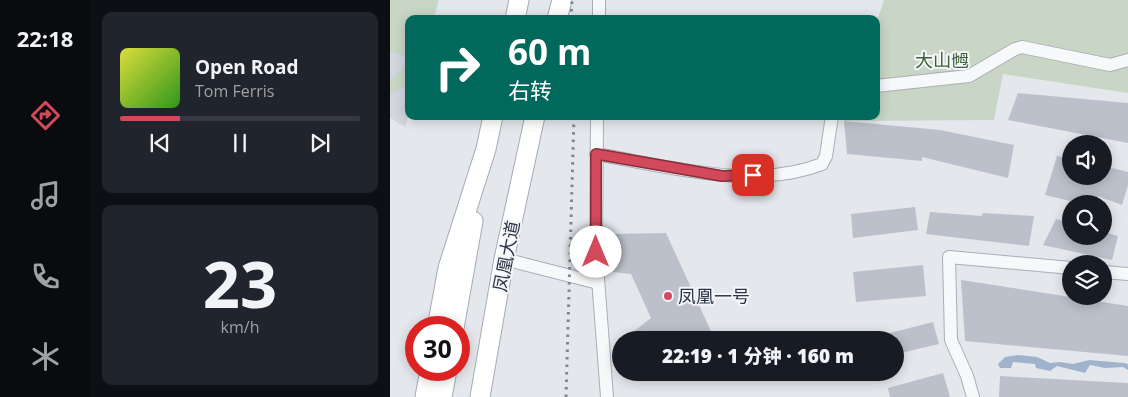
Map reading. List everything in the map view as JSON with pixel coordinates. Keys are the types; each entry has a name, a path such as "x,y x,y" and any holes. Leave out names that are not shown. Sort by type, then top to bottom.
{"main road":[{"path":"516,15 519,0"},
{"path":"558,15 562,0"},
{"path":"456,316 492,120"},
{"name":"凤凰大道","path":"480,397 504,259 534,120"},
{"path":"439,316 448,268 486,149"},
{"path":"425,397 428,381"},
{"path":"442,397 445,381"}],"street":[{"path":"598,15 599,0"},
{"path":"880,86 969,76 1015,49 1022,47 1128,69"},
{"path":"1110,65 1128,60"},
{"path":"597,120 596,252 607,397"},
{"path":"596,154 722,176 784,174 822,164 826,156 831,120"},
{"path":"973,397 967,376 951,340 949,257 1062,267"},
{"path":"504,259 598,283"},
{"path":"1112,273 1128,274"}],"shaded area":[{"path":"390,0 439,0 435,15 405,15 405,120 407,120 405,127 390,118"}],"green space":[{"path":"390,0 438,0 434,15 405,15 405,56 390,51"},
{"name":"大山乸","path":"884,0 1128,0 1128,93 1003,74 994,120 844,121 880,120 879,15"},
{"path":"405,64 405,85 390,94 390,80 401,71"}],"water":[{"path":"1018,355 1037,357 1050,363 1073,364 1089,360 1124,363 1128,364 1128,370 1123,367 1105,368 1090,365 1085,373 1057,366 1050,371 1036,368 1035,364 1013,362 1011,368 1000,368 998,364 1005,357"}],"building":[{"path":"1018,93 1128,103 1128,143 1112,140 1112,135 1086,135 1008,120"},
{"path":"844,121 940,130 1014,145 1008,178 922,157 922,161 847,154"},
{"path":"1057,156 1062,157 1062,185 1112,185 1112,168 1128,172 1128,185 1122,205 1112,201 1112,195 1062,195 1062,199 1045,195"},
{"path":"915,207 918,230 853,238 851,214"},
{"path":"930,212 982,216 983,213 1034,216 1029,246 926,234"},
{"path":"1056,219 1062,221 1062,245 1112,245 1112,234 1118,236 1112,260 1112,255 1089,255 1043,245"},
{"name":"凤凰一号","path":"666,233 711,331 634,331 651,318 631,274 613,272 612,234"},
{"path":"923,265 926,296 856,302 853,272"},
{"path":"961,280 1062,296 1062,305 1112,304 1128,306 1128,356 965,341"},
{"path":"933,322 939,344 904,352 904,331 898,331"},
{"path":"943,373 950,397 890,397 888,388"},
{"path":"1000,376 1128,383 1128,397 999,397"}],"railway":[{"path":"571,15 572,0"},
{"path":"566,397 574,120"}],"place":[{"name":"凤凰一号","path":"668,296"}],"route":[{"path":"596,252 596,154 722,176 753,175"}]}
